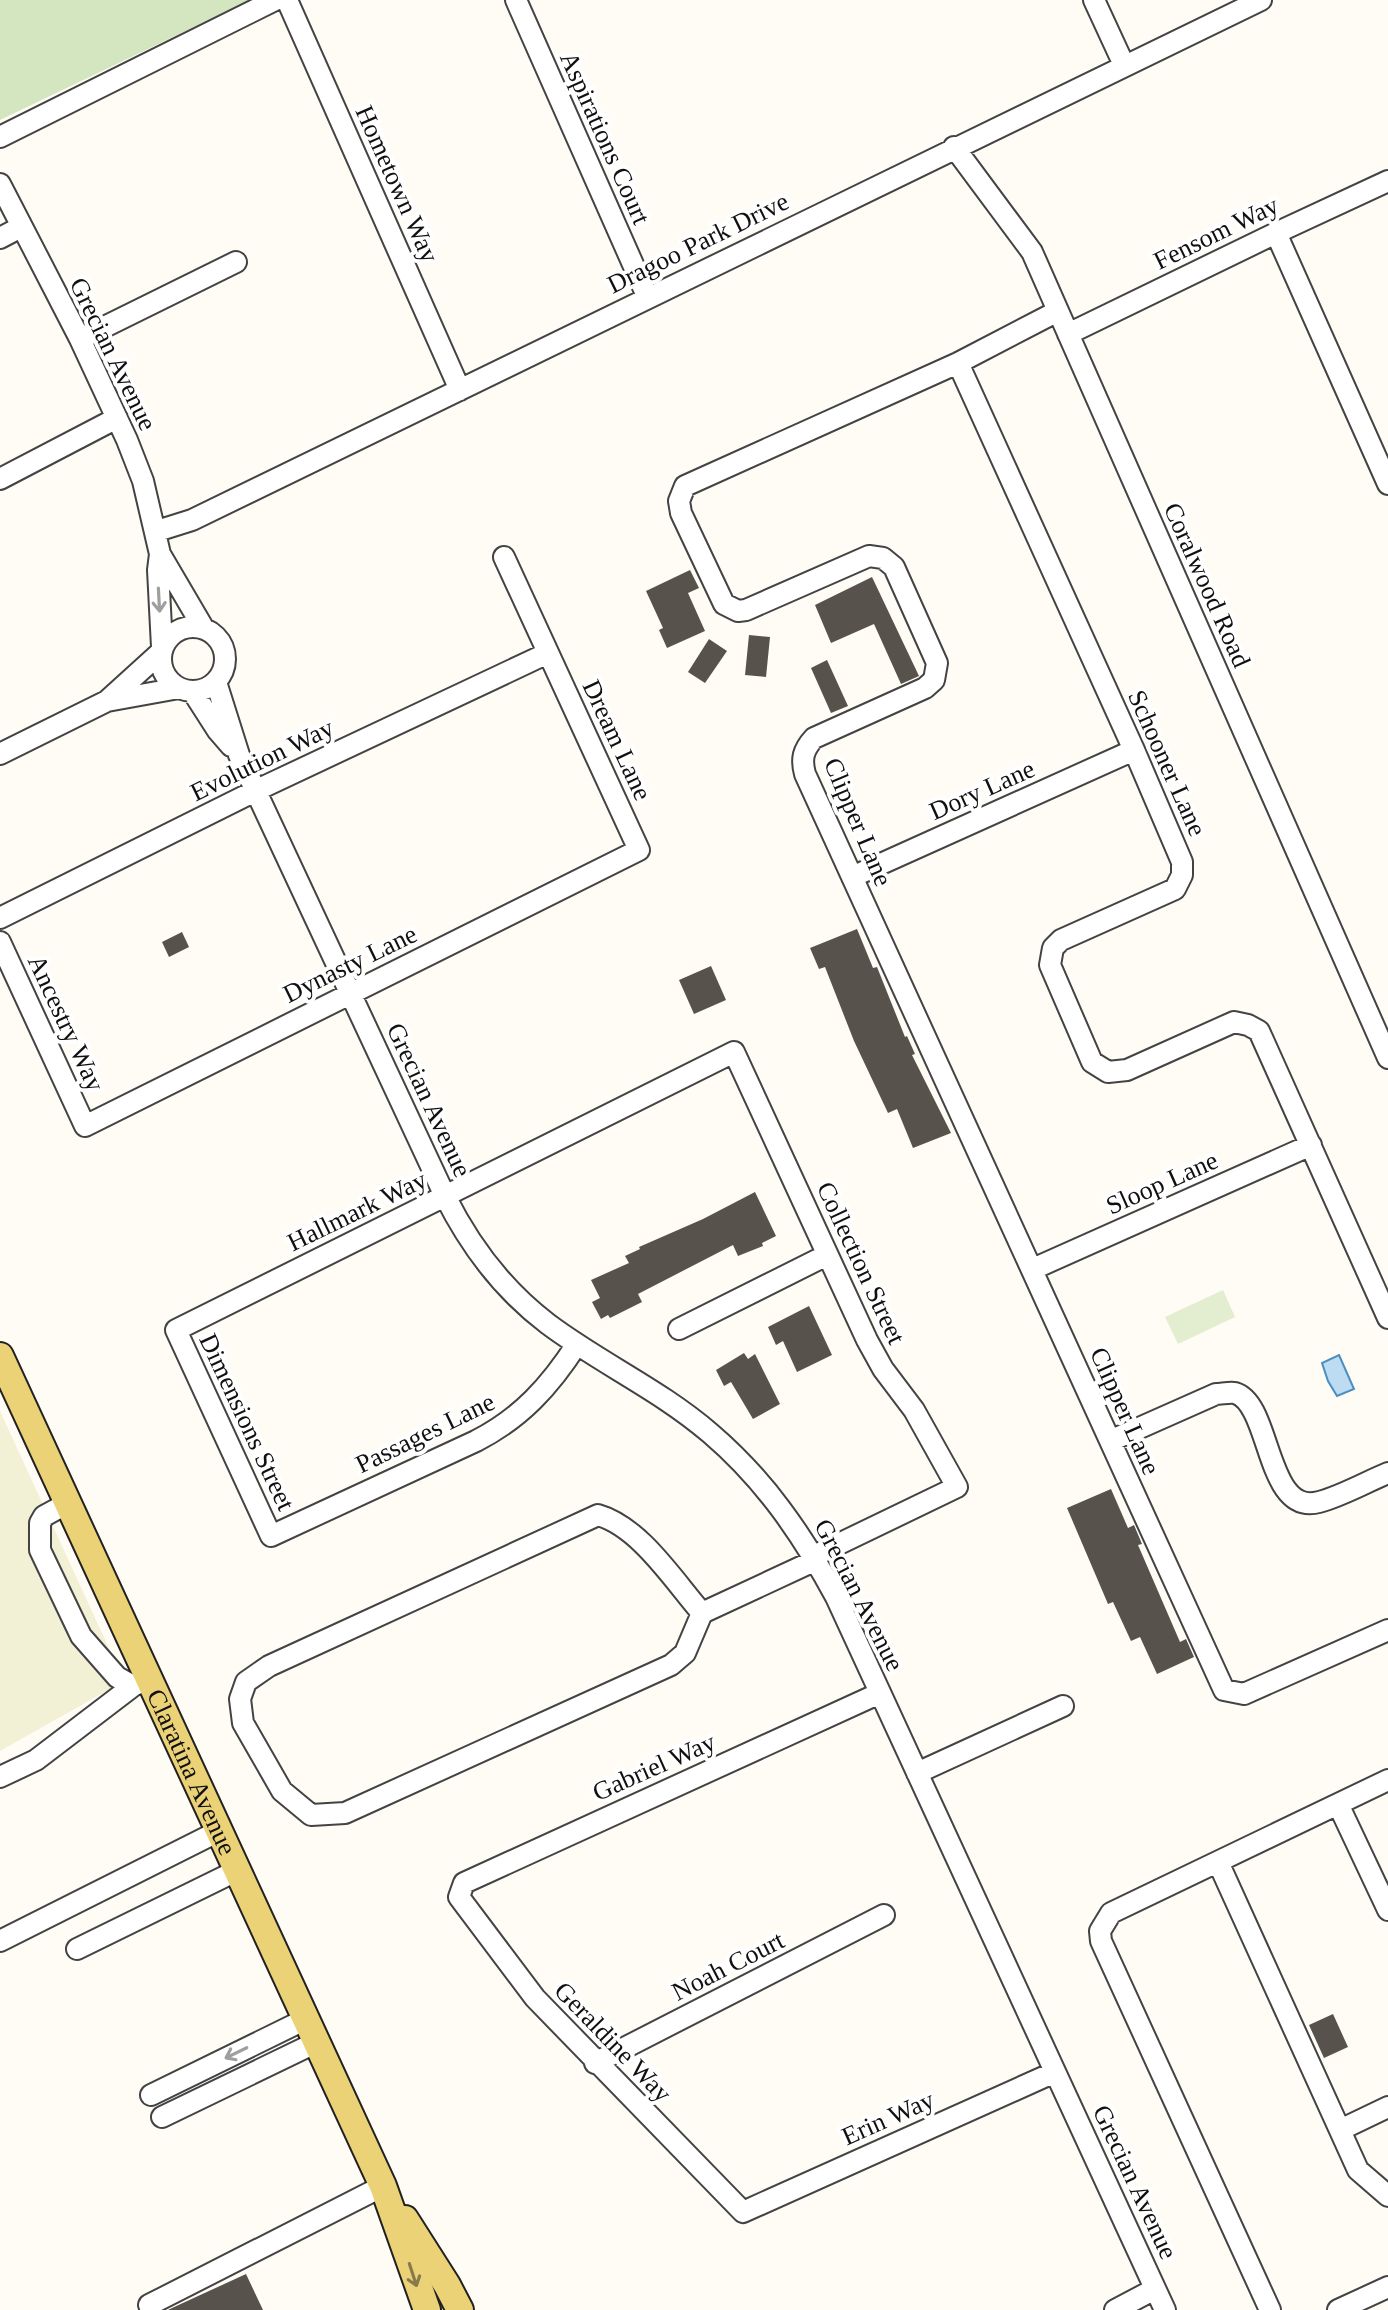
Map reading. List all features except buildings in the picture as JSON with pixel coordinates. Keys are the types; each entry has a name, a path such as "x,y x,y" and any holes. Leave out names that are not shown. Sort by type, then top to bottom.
{"main road":[{"name":"Claratina Avenue","path":"0,1356 68,1503 140,1682 238,1870 383,2186 427,2310"},
{"name":"Claratina Avenue","path":"383,2186 460,2310"}],"street":[{"path":"0,137 275,0"},
{"name":"Hometown Way","path":"287,0 460,390"},
{"name":"Aspirations Court","path":"516,0 647,296"},
{"path":"1094,0 1124,65"},
{"name":"Dragoo Park Drive","path":"157,531 192,520 647,296 1261,0"},
{"name":"Coralwood Road","path":"954,147 1032,252 1388,1058"},
{"name":"Fensom Way","path":"1068,334 1388,181"},
{"name":"Grecian Avenue","path":"0,184 80,339 143,481 160,554 162,649"},
{"path":"0,238 21,227"},
{"path":"1276,233 1388,484"},
{"path":"80,339 236,262"},
{"name":"Clipper Lane","path":"1058,311 958,363 685,486 679,501 681,513 724,604 738,611 869,556 883,558 894,567 937,663 934,680 925,688 814,738 806,747 802,761 805,774 1224,1690 1244,1694 1388,1630"},
{"name":"Schooner Lane","path":"958,363 1182,862 1182,875 1175,889 1061,940 1053,948 1050,965 1092,1062 1108,1072 1127,1070 1234,1022 1259,1031 1311,1145 1381,1281 1387,1315"},
{"path":"0,479 117,418"},
{"name":"Grecian Avenue","path":"160,554 204,629"},
{"name":"Dream Lane","path":"504,557 639,850"},
{"path":"0,754 107,701 162,649 169,636 179,630 192,627 204,629 215,636 222,646 225,659 223,671 216,682 206,689 107,701"},
{"path":"162,649 163,672 170,683 186,690"},
{"name":"Evolution Way","path":"0,918 257,790 548,653"},
{"name":"Grecian Avenue","path":"216,682 239,755 445,1196 474,1247 495,1275 529,1308 577,1344 708,1431 767,1489 815,1558 1165,2310"},
{"name":"Grecian Avenue","path":"186,690 239,755"},
{"name":"Dory Lane","path":"852,877 1134,750"},
{"name":"Dynasty Lane","path":"85,1126 639,850"},
{"name":"Ancestry Way","path":"0,942 85,1126"},
{"name":"Hallmark Way","path":"176,1330 734,1052"},
{"name":"Collection Street","path":"734,1052 867,1340 883,1369 914,1410 957,1487 815,1558"},
{"name":"Sloop Lane","path":"1033,1269 1311,1145"},
{"path":"679,1329 827,1255"},
{"name":"Dimensions Street","path":"176,1330 271,1536"},
{"name":"Passages Lane","path":"271,1536 500,1428 523,1412 548,1386 577,1344"},
{"path":"1110,1441 1216,1394 1235,1393 1249,1403 1284,1488 1298,1501 1317,1503 1388,1473"},
{"path":"68,1503 44,1516 40,1523 40,1550 81,1636 117,1677 140,1682"},
{"path":"702,1613 638,1539 611,1518 598,1515 269,1666 246,1682 240,1699 243,1723 282,1791 311,1815 345,1813 671,1665 685,1653 702,1613 815,1558"},
{"path":"0,1777 36,1760 140,1682"},
{"name":"Gabriel Way","path":"459,1897 464,1883 880,1693"},
{"path":"917,1773 1063,1706"},
{"path":"1270,2310 1101,1941 1100,1931 1111,1913 1388,1780"},
{"path":"1338,1804 1388,1910"},
{"path":"0,1941 219,1831"},
{"path":"1218,1862 1358,2170 1388,2196"},
{"path":"77,1949 238,1870"},
{"name":"Geraldine Way","path":"459,1897 535,1998 743,2212"},
{"name":"Noah Court","path":"595,2063 884,1915"},
{"path":"151,2095 311,2030"},
{"path":"162,2117 311,2030"},
{"name":"Erin Way","path":"743,2212 1055,2072"},
{"path":"1340,2130 1388,2107"},
{"path":"149,2305 383,2186"},
{"path":"1338,2310 1388,2287"},
{"path":"1115,2310 1155,2289"}],"green space":[{"path":"0,0 250,0 0,120"},
{"path":"1223,1290 1235,1317 1178,1344 1165,1317"},
{"path":"0,1411 124,1681 0,1751"}],"water":[{"path":"1339,1355 1354,1389 1337,1396 1322,1363"}]}
